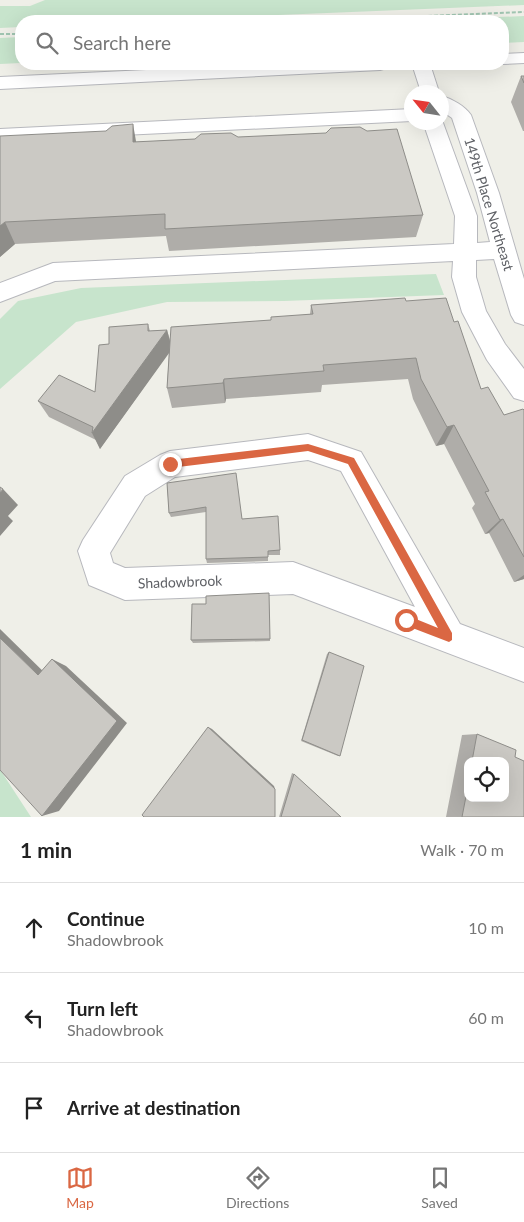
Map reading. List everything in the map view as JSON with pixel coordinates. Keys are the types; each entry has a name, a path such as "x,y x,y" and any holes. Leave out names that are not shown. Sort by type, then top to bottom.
{"street":[{"path":"509,59 524,58"},
{"path":"0,83 260,70"},
{"path":"423,70 428,85"},
{"path":"0,135 404,115"},
{"name":"149th Place Northeast","path":"451,115 488,194 503,250 524,315"},
{"name":"149th Place Northeast","path":"436,130 466,216 464,277 474,312 496,352 524,390"},
{"path":"0,293 53,272 503,250"},
{"name":"Shadowbrook","path":"449,637 351,461 308,448 170,464 135,486 94,551 100,574 125,584 293,578 449,637 524,665"}],"path":[{"path":"452,15 524,12"},
{"path":"0,34 15,34"}],"green space":[{"path":"45,0 524,0 524,5 279,15 15,15 15,27 0,28 0,6 30,6"},
{"path":"524,16 524,42 509,43 509,17"},
{"path":"15,37 15,63 0,64 0,38"},
{"path":"436,274 444,295 284,301 167,302 76,322 0,389 0,319 18,301 81,288"},
{"path":"1,771 31,817 0,817"}],"building":[{"path":"133,124 133,142 195,139 201,134 231,133 238,137 326,133 331,128 360,127 367,131 397,129 423,215 165,229 165,214 5,222 0,226 0,136 106,131 112,126"},
{"path":"405,298 406,301 446,298 454,322 458,321 481,389 488,387 504,415 524,410 524,557 503,519 500,520 485,492 489,491 454,425 447,427 421,379 416,358 323,365 324,371 224,379 223,383 167,388 171,327 271,320 271,317 313,314 311,305"},
{"path":"148,324 148,331 167,330 92,433 93,427 38,401 59,375 95,392 99,345 109,344 109,327"},
{"path":"236,473 242,519 278,516 280,550 268,551 268,557 206,559 206,507 169,513 167,483"},
{"path":"269,593 270,639 191,640 192,604 206,604 206,596"},
{"path":"0,638 38,675 52,659 117,721 42,816 0,770"},
{"path":"329,652 364,666 340,756 302,740"},
{"path":"208,727 275,789 275,817 144,817 142,815"},
{"path":"477,734 516,750 515,757 524,761 524,817 462,817 465,802 509,802 509,757 473,757"},
{"path":"294,774 341,817 281,817"}],"route":[{"path":"170,464 308,448 351,461 449,637 406,620"}]}
